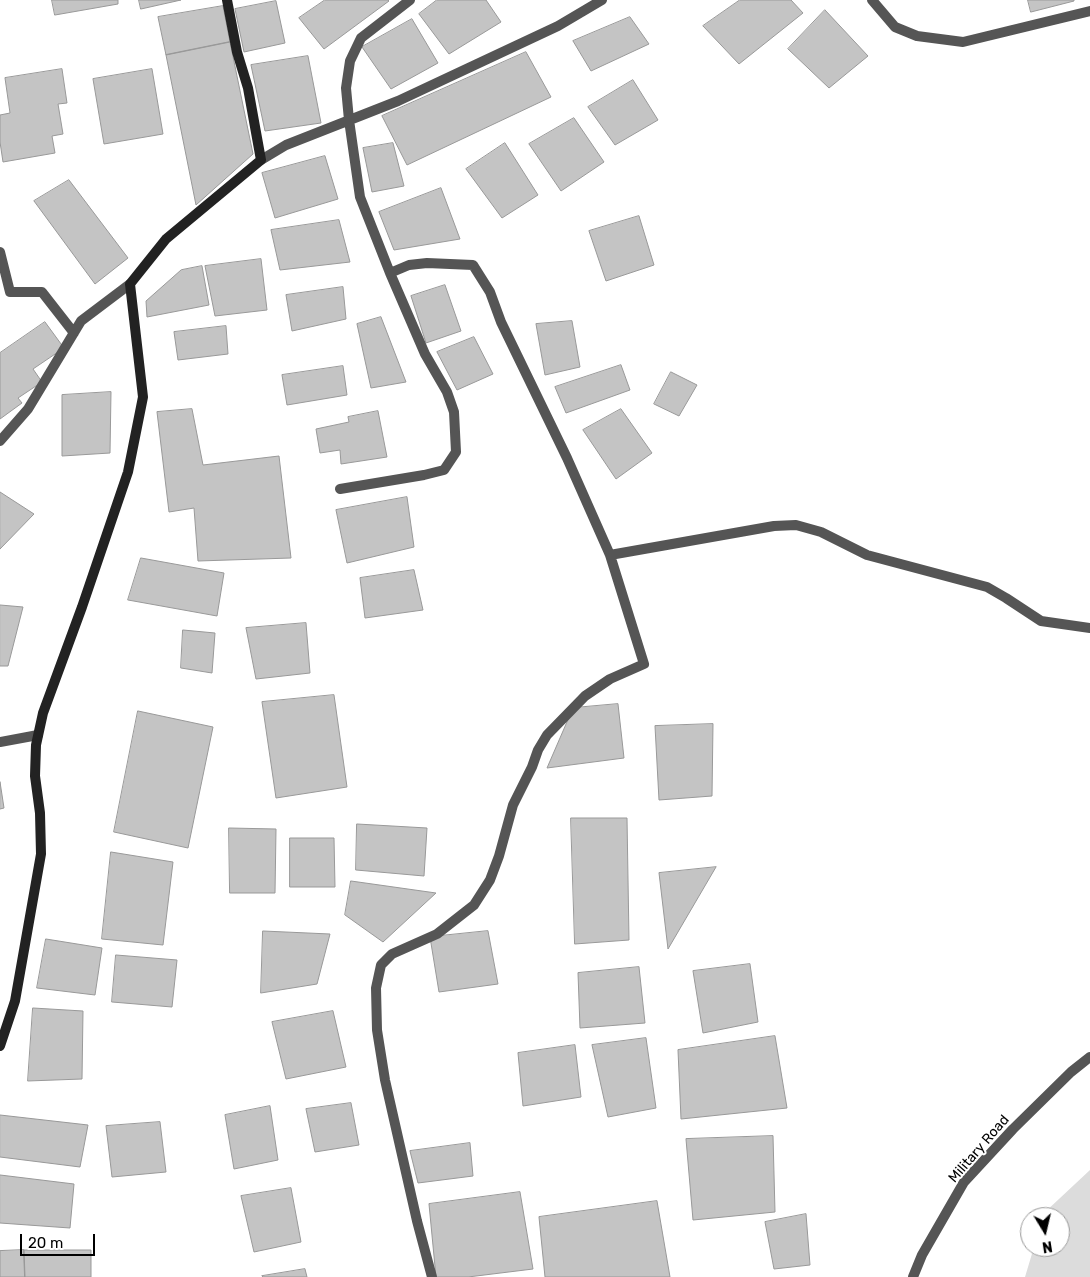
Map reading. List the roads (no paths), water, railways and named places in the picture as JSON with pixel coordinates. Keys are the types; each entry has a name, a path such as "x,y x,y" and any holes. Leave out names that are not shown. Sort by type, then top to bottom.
{"street":[{"path":"227,0 237,52 248,88 261,160"},
{"path":"340,489 424,476 444,470 456,452 452,405 447,392 425,354 360,197 349,120 346,88 350,61 361,38 410,0"},
{"path":"0,441 28,409 81,322 130,284 166,239 261,160 286,145 398,101 558,26 602,0"},
{"path":"872,0 894,27 917,36 963,42 1090,11"},
{"path":"0,252 10,292 42,292 74,333"},
{"path":"390,272 409,265 427,263 473,265 490,292 501,322 567,458 610,555 644,664 610,679 585,696 547,735 512,805 499,856 490,880 474,905 437,934 392,954 381,965 376,988 377,1030 389,1098 417,1221 432,1277"},
{"path":"0,1046 15,1001 40,854 40,813 35,776 38,735 43,713 82,607 128,472 143,396 130,284"},
{"path":"610,555 774,526 796,525 821,532 867,555 987,587 1041,621 1090,628"},
{"path":"0,742 38,735"},
{"name":"Military Road","path":"913,1277 922,1255 964,1182 1064,1078 1090,1058"}]}
